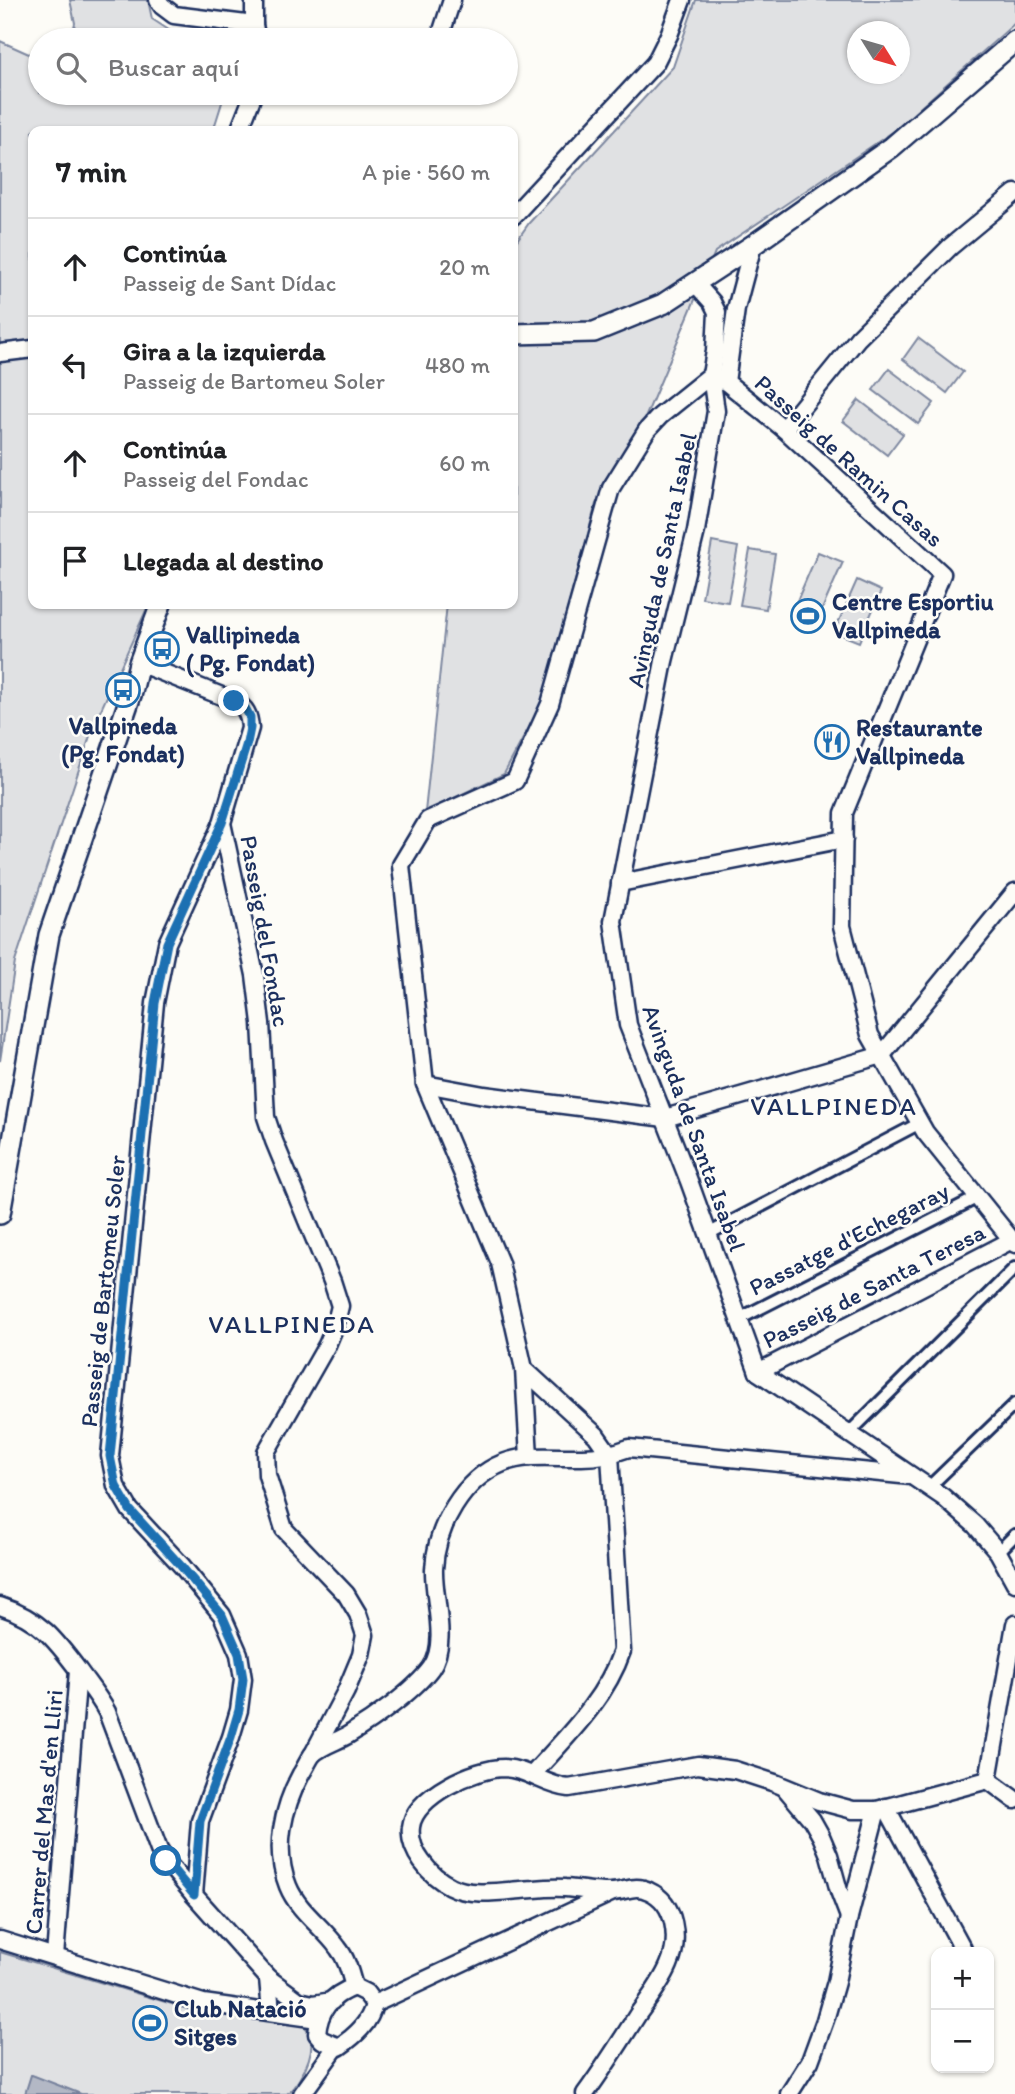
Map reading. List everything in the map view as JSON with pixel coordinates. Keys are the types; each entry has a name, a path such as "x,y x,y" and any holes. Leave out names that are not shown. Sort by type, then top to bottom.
{"street":[{"path":"158,0 174,15 232,28"},
{"path":"254,0 255,28"},
{"path":"443,28 452,0"},
{"path":"518,211 655,63 669,36 678,1"},
{"path":"518,334 594,332 663,304 753,245 892,147 1015,41"},
{"path":"241,126 249,105"},
{"path":"784,429 858,338 950,247 1015,193"},
{"name":"Passeig de Ramin Casas","path":"753,245 719,379 784,429 942,574 844,813 844,839"},
{"name":"Avinguda de Santa Isabel","path":"695,283 717,312 715,351 719,379 715,419 696,531 664,661 613,921 628,1025 758,1372"},
{"path":"0,354 28,350"},
{"path":"529,1457 524,1369 500,1263 425,1084 401,865 428,820 515,781 550,704 611,488 647,430 660,416 719,379"},
{"path":"0,1214 49,935 159,609"},
{"name":"Passeig del Fondac","path":"139,663 234,701 244,706 250,717 248,736 222,823 255,975 261,1023 266,1117 340,1306 327,1345 266,1452 267,1475 284,1529 346,1594 358,1614 365,1635 361,1655 346,1691 288,1804 281,1832 281,1857 289,1888 302,1908 339,1948 346,1959 354,1987"},
{"name":"Passeig de Bartomeu Soler","path":"194,1895 200,1821 239,1710 243,1679 239,1654 222,1615 130,1510 116,1486 110,1456 155,1003 167,943 222,823"},
{"path":"620,883 844,839 842,926 870,1035 920,1123 1013,1242"},
{"path":"425,1084 484,1095 664,1118 882,1055 1015,892"},
{"path":"708,1234 920,1123"},
{"name":"Passatge d'Echegaray","path":"739,1319 978,1197"},
{"name":"Passeig de Santa Teresa","path":"758,1372 1013,1242"},
{"path":"849,1433 1015,1268"},
{"path":"524,1369 597,1435 610,1455 622,1651 605,1690 533,1774"},
{"path":"758,1372 943,1497 975,1525 998,1552 1015,1583"},
{"path":"929,1487 1015,1404"},
{"path":"313,1754 378,1715 432,1667 437,1656 439,1634 434,1569 438,1545 447,1522 470,1485 491,1468 529,1457 610,1455 629,1448 914,1477"},
{"path":"998,1552 1015,1535"},
{"path":"0,1606 17,1611 57,1641 100,1699 159,1850 194,1895 268,1978 299,2001 313,2004 332,2001"},
{"path":"988,1780 1015,1624"},
{"name":"Carrer del Mas d'en Lliri","path":"55,1956 78,1671"},
{"path":"613,1892 562,1888 468,1893 451,1887 435,1876 421,1860 413,1844 410,1826 428,1799 457,1780 479,1771 505,1768 533,1774 558,1787 569,1788 698,1765 735,1770 819,1801 853,1810 882,1809 988,1780"},
{"path":"988,1780 1015,1800"},
{"path":"785,1787 821,1836 849,1917"},
{"path":"789,2094 810,2061 825,2021 849,1917 882,1809"},
{"path":"882,1809 962,1947"},
{"path":"374,2004 613,1892 635,1886 650,1891 663,1900 673,1921 676,1936 669,1964 585,2094"},
{"path":"0,1940 203,2003 318,2020"},
{"path":"268,1978 271,2012"},
{"path":"302,2094 336,2047 350,2039 372,2013 374,2004 366,1993 354,1987 341,1992 324,2009 318,2020 317,2034 321,2040 336,2047"}],"shaded area":[{"path":"70,0 148,0 152,19 166,28 74,28"},
{"path":"696,0 1015,0 1015,23 894,131 715,252 643,423 596,504 542,703 504,774 425,812 446,609 518,609 518,239 529,223 673,67"},
{"path":"0,41 28,54 28,105 221,105 215,126 28,126 28,609 147,609 93,727 15,962 0,1061"},
{"path":"918,338 963,372 947,393 903,359"},
{"path":"889,369 934,403 918,424 873,390"},
{"path":"859,400 903,434 887,455 843,421"},
{"path":"712,542 738,547 728,602 702,598"},
{"path":"750,550 775,554 766,609 740,605"},
{"path":"818,552 843,562 820,614 796,603"},
{"path":"857,580 881,591 859,642 834,632"},
{"name":"Club Natació Sitges","path":"0,1952 205,2014 300,2023 311,2038 309,2059 299,2079 287,2094 0,2094"},
{"path":"32,2075 81,2094 25,2094"}],"place":[{"name":"Centre Esportiu Vallpineda","path":"808,616"},
{"name":"Vallipineda ( Pg. Fondat)","path":"162,649"},
{"name":"Vallpineda (Pg. Fondat)","path":"123,690"},
{"name":"Restaurante Vallpineda","path":"832,742"},
{"name":"Club Natació Sitges","path":"150,2023"}],"district":[{"name":"VALLPINEDA","path":"834,1106"},
{"name":"VALLPINEDA","path":"292,1324"}],"route":[{"path":"166,1861 194,1895 200,1821 231,1737 239,1710 243,1679 239,1654 222,1615 130,1510 116,1486 110,1456 155,1003 167,943 222,823 247,743 250,717 244,706 234,701"}]}
